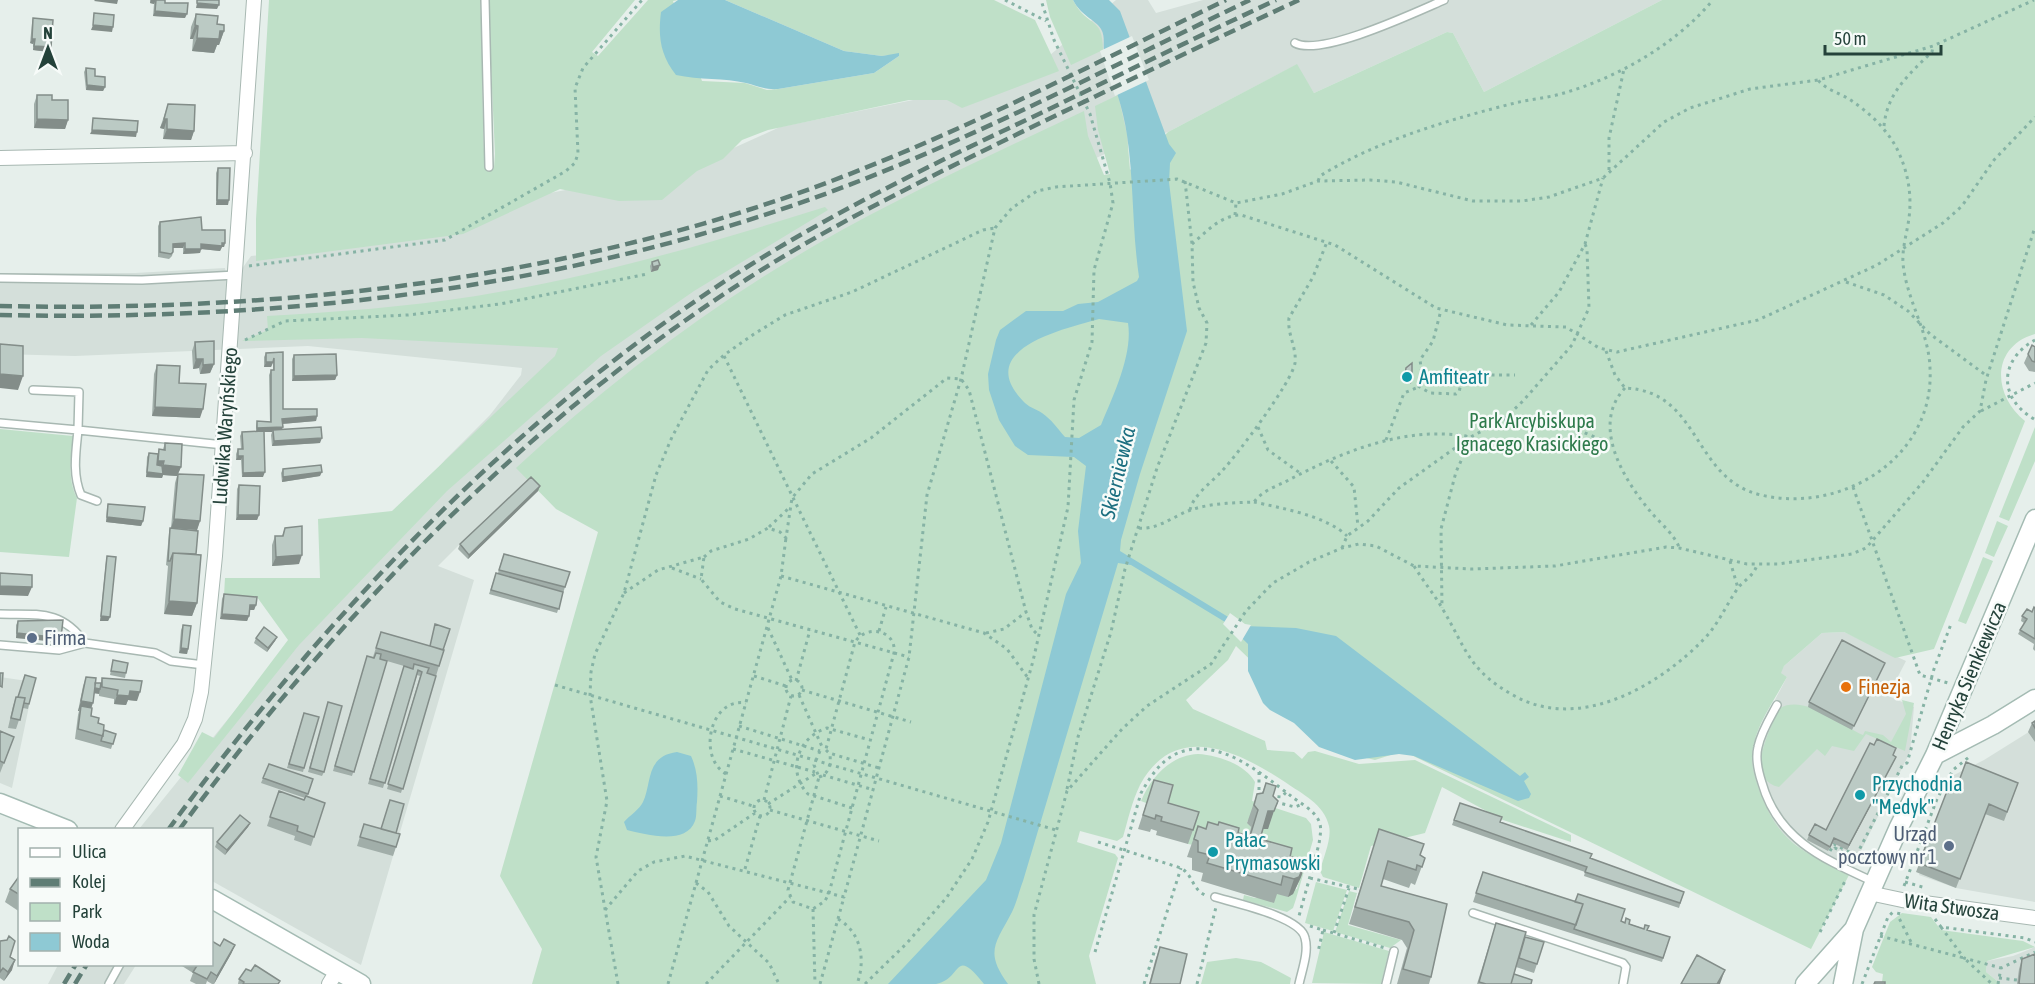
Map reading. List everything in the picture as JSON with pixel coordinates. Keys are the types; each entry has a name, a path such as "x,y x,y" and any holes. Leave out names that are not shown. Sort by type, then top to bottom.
{"street":[{"name":"Ludwika Waryńskiego","path":"123,828 184,744 195,719 204,665 232,344 242,271 245,153 254,0"},
{"path":"0,158 245,153"},
{"name":"Henryka Sienkiewicza","path":"1854,929 1935,755 2035,519"},
{"path":"1935,755 1993,725 2035,699"},
{"path":"0,803 63,828"},
{"name":"Wita Stwosza","path":"1872,887 1902,900 2035,918"},
{"path":"213,900 333,977 361,984"},
{"path":"1805,984 1854,929"},
{"path":"1843,984 1854,929"}],"lane":[{"path":"485,0 490,111 489,167"},
{"path":"1295,43 1312,46 1372,31 1444,0"},
{"path":"0,278 142,280 242,271"},
{"path":"33,390 79,392 75,461 77,486 81,495 97,501"},
{"path":"0,423 224,445"},
{"path":"0,614 58,617 72,627 85,643"},
{"path":"0,645 59,650 85,643 155,653 171,661 204,665"},
{"path":"1777,705 1764,729 1756,754 1764,791 1776,817 1788,832 1813,851 1850,871 1872,887"},
{"path":"1216,901 1296,924 1305,937 1299,984"},
{"path":"1473,913 1623,963 1626,967 1623,984"},
{"path":"1386,984 1394,951"},
{"path":"109,984 119,966"}],"path":[{"path":"242,271 445,240 566,171 575,163 578,153 575,88 583,68 642,0"},
{"path":"1005,0 1046,21"},
{"path":"865,984 947,897 972,859 992,813 1039,636 1068,507 1074,400 1090,352 1093,325 1092,297 1097,254 1111,212 1110,183 1090,114 1046,21 1041,0"},
{"path":"1318,181 1320,176 1355,155 1465,117 1572,90 1624,69 1683,28 1713,0"},
{"path":"1530,326 1559,292 1585,244 1603,178 1664,122 1690,108 1750,88 1818,80 1933,46 2034,0"},
{"path":"1883,128 1889,101 1900,83 1932,52 1933,46"},
{"path":"1609,171 1608,145 1624,69"},
{"path":"1625,388 1640,388 1672,404 1689,423 1701,448 1717,469 1745,490 1777,499 1810,500 1853,487 1904,450 1921,420 1929,390 1930,366 1907,284 1904,247 1909,217 1908,179 1898,151 1883,128 1856,104 1818,80"},
{"path":"1192,244 1217,223 1236,215 1327,242 1441,309 1507,325 1566,327 1606,351 1630,350 1758,320 1846,282 1942,223 1962,206 1994,160 2035,117"},
{"path":"820,984 860,836 878,779 909,657 927,495 961,379 995,228 1012,208 1044,188 1177,179 1236,203 1282,194 1318,181 1396,182 1473,201 1493,202 1549,197 1603,178"},
{"path":"1039,984 1034,959 1034,915 1067,791 1078,737 1111,632 1125,570 1157,468 1206,343 1208,329 1198,308 1193,282 1192,244 1185,181"},
{"path":"1236,203 1236,215"},
{"path":"1980,411 1987,376 2035,227"},
{"path":"618,984 596,848 607,801 590,695 591,672 595,654 624,593 656,475 672,437 699,384 724,355 785,315 852,292 983,230 995,228"},
{"path":"1190,510 1195,500 1234,458 1258,427 1295,365 1289,318 1313,278 1327,242"},
{"path":"1342,548 1347,536 1368,521 1399,488 1470,438 1504,419 1550,371 1578,334 1590,302 1585,244"},
{"path":"232,344 285,321 408,315 500,304 647,274"},
{"path":"1846,282 1884,295 1930,334 1987,376"},
{"path":"1386,440 1404,393 1418,386 1424,375 1420,360 1434,341 1441,309"},
{"path":"2034,419 2022,412 2010,395 2007,373 2013,359 2022,348 2035,340"},
{"path":"1606,351 1615,375 1625,388"},
{"path":"724,355 860,635"},
{"path":"1424,375 1515,375"},
{"path":"1418,386 1430,393 1456,394 1459,392 1462,375"},
{"path":"668,984 781,576 792,498 812,474 871,438 924,393 947,378 961,379 969,390 1026,612 1032,628 1039,636"},
{"path":"1067,791 1122,729 1147,706 1204,670 1227,641 1246,610 1273,583 1342,548 1359,544 1376,546 1414,566 1440,567 1534,568 1666,547 1679,548 1730,561 1757,564 1778,564 1852,554 1860,552 1872,540 1923,483 1964,427 1980,411 2035,383"},
{"path":"1625,388 1612,413 1612,444 1632,487 1679,548"},
{"path":"1504,419 1543,421 1568,426 1612,444"},
{"path":"1258,427 1268,450 1300,473"},
{"path":"1254,502 1262,494 1300,473 1386,440 1452,435 1470,438"},
{"path":"1442,609 1441,529 1445,508 1470,438"},
{"path":"1330,460 1354,487 1358,527"},
{"path":"1853,487 1920,675 1948,683"},
{"path":"1139,528 1158,525 1190,510 1224,503 1254,502 1288,509 1335,527 1347,536"},
{"path":"624,593 658,570 704,557 711,551 749,539 768,528 789,508"},
{"path":"768,528 780,532 786,538"},
{"path":"701,579 700,568 704,557"},
{"path":"1730,561 1738,588"},
{"path":"1414,566 1442,609 1470,660 1497,685 1532,704 1546,707 1582,707 1623,697 1683,658 1706,636 1738,588 1755,570 1757,564"},
{"path":"670,567 701,579 720,602 909,657"},
{"path":"781,576 984,633 1007,649 1028,678"},
{"path":"879,631 886,606"},
{"path":"984,633 1004,628 1026,612"},
{"path":"1821,932 1853,862 1903,764 1907,763 1931,678 1951,624"},
{"path":"767,627 794,681 802,690 911,722"},
{"path":"753,676 786,686 794,681 810,630"},
{"path":"706,984 789,897 789,882 813,797 816,774 814,761 823,750 832,728 855,642 860,635 879,631"},
{"path":"789,897 798,906 813,909 825,901 829,893 894,653 893,643 879,631"},
{"path":"555,685 1056,830"},
{"path":"786,686 787,693 791,696"},
{"path":"799,695 802,690"},
{"path":"791,696 799,695"},
{"path":"799,695 823,750"},
{"path":"764,800 791,696"},
{"path":"726,774 713,758 711,730 721,713 730,705 746,703"},
{"path":"739,726 879,768"},
{"path":"852,808 813,797 801,783 797,767 798,756 802,746 816,732 832,728 870,740"},
{"path":"733,749 874,790"},
{"path":"1095,952 1141,793 1150,776 1179,752 1198,750 1221,753 1259,772 1302,804 1318,820 1320,828 1310,878 1296,924"},
{"path":"1905,882 1950,776 1958,765 1977,752"},
{"path":"824,775 830,765 830,753"},
{"path":"1259,772 1260,792 1266,797 1295,807 1302,804"},
{"path":"768,804 816,774"},
{"path":"1260,798 1279,798 1286,792"},
{"path":"720,796 754,806"},
{"path":"764,800 770,810"},
{"path":"755,813 754,806 758,801 764,800"},
{"path":"770,810 879,841"},
{"path":"755,813 760,816 767,815 770,810"},
{"path":"708,840 715,840 755,813"},
{"path":"745,870 760,816"},
{"path":"1098,842 1181,868 1190,876 1197,891 1216,901 1197,984"},
{"path":"1833,846 1834,844 1851,853 1850,856 1835,848 1833,852 1853,862"},
{"path":"605,910 629,879 647,866 673,857 703,858 844,897"},
{"path":"1144,984 1181,868"},
{"path":"1310,878 1358,889"},
{"path":"696,883 708,892 729,926 769,963 779,984"},
{"path":"1334,933 1348,888"},
{"path":"1900,908 1899,916 1912,944"},
{"path":"1862,984 1889,915 1900,908 1910,911"},
{"path":"813,909 815,984"},
{"path":"1931,914 1964,958 1992,984"},
{"path":"838,919 852,930 860,946 861,966 857,984"},
{"path":"1941,927 2025,938 2035,942"},
{"path":"1323,930 1394,951"},
{"path":"1880,936 2001,968 2035,952"},
{"path":"1998,984 2001,968"},
{"path":"2000,978 2017,980"}],"shaded area":[{"path":"1116,0 1148,0 1156,13 1203,0 1662,0 1484,92 1453,33 1447,32 1314,93 1296,65 1168,132 1119,147 977,216 571,443 486,518 438,566 474,580 361,965 213,882 213,828 140,828 334,588 445,460 490,415 521,375 522,368 308,346 75,356 0,354 0,273 135,273 225,268 226,274 239,273 251,256 440,235 503,202 696,165 780,127 918,99 1050,55"},
{"path":"1844,632 1906,661 1888,696 1914,707 1910,752 1849,875 1804,851 1785,837 1770,819 1751,769 1754,740 1787,677 1780,673 1784,666 1822,633"},
{"path":"0,677 34,682 12,788 0,783"},
{"path":"2035,728 2035,902 1956,888 1919,875 1954,775 1984,760"},
{"path":"2035,947 2035,984 2001,984 1986,972 1987,961 2013,956"},
{"path":"57,966 135,966 124,984 48,984"}],"green space":[{"path":"269,0 480,0 485,168 489,172 494,168 495,154 488,0 635,0 592,52 598,56 648,0 678,0 673,1 702,81 745,83 767,90 874,73 899,54 882,56 844,51 725,0 994,0 1035,20 1059,71 962,108 947,100 909,100 768,130 742,140 723,159 697,171 662,200 619,201 560,189 463,234 256,261 256,219"},
{"path":"1046,0 1073,0 1078,9 1100,31 1103,50 1071,65 1050,17"},
{"name":"Park Arcybiskupa Ignacego Krasickiego","path":"1662,0 2035,0 2035,334 2020,340 2010,350 2001,373 2002,386 2007,399 2014,411 2025,421 1934,649 1895,658 1844,632 1822,633 1784,666 1781,673 1787,677 1764,718 1754,743 1752,762 1754,774 1776,824 1794,844 1805,852 1849,875 1811,949 1403,751 1375,760 1346,753 1236,646 1228,660 1186,700 1193,709 1265,741 1267,750 1294,752 1302,759 1308,752 1315,751 1359,764 1415,760 1571,835 1571,842 1503,820 1442,787 1425,833 1371,846 1359,888 1323,877 1320,871 1330,831 1326,818 1312,800 1247,760 1228,752 1189,747 1171,753 1154,765 1137,791 1123,837 1117,841 1080,831 1077,842 1115,854 1118,858 1089,956 1096,984 532,984 542,949 500,876 598,532 556,509 516,468 551,436 662,347 778,267 950,174 1084,111 1088,136 1104,175 1110,174 1098,130 1095,106 1118,95 1127,134 1130,170 1168,132 1297,64 1314,93 1447,32 1453,33 1484,92"},
{"path":"825,207 828,210 694,291 601,356 447,491 299,645 188,783 178,775 202,732 214,738 288,640 257,597 224,595 225,578 320,578 318,519 392,511 555,356 558,348 362,338 242,341 268,330 267,316 398,306 520,288 652,258"},
{"path":"2035,427 2035,461 2009,521 1999,517"},
{"path":"0,429 73,436 71,475 77,498 69,557 0,552"},
{"path":"1997,521 2008,526 1994,557 1985,553"},
{"path":"1983,557 1993,561 1966,624 1958,621"},
{"path":"1902,700 1914,703 1905,751 1866,734 1854,751 1832,746 1825,756 1817,749 1779,787 1768,782 1763,774 1761,763 1766,739 1780,708 1800,705 1811,708 1863,735 1865,731 1883,735 1891,742 1906,714"},
{"path":"1198,754 1214,756 1238,765 1255,782 1252,801 1259,803 1247,822 1251,827 1244,854 1188,844 1146,803 1141,801 1150,784 1163,769 1179,758"},
{"path":"1269,806 1306,818 1311,824 1313,840 1293,908 1287,912 1243,900 1244,895 1255,898 1297,889 1300,877 1254,857"},
{"path":"1316,882 1347,890 1333,931 1305,923"},
{"path":"1349,891 1357,893 1348,925 1401,940 1390,948 1335,932"},
{"path":"1902,913 1931,917 1941,930 2023,941 2035,947 1987,961 1986,972 2001,984 1886,984 1882,982 1883,974 1876,972 1872,967 1890,922"},
{"path":"1324,932 1389,951 1381,984 1312,983"},
{"path":"1236,958 1261,962 1291,978 1290,984 1201,984 1207,962"}],"water":[{"path":"678,0 725,0 844,51 882,56 899,53 899,56 874,73 778,89 738,81 676,75 663,53 660,29 661,12"},
{"name":"Skierniewka","path":"1073,0 1109,0 1120,11 1169,144 1176,153 1170,163 1169,182 1187,331 1140,474 1120,551 1243,626 1296,628 1336,636 1520,776 1525,772 1529,777 1524,781 1531,794 1529,798 1518,801 1414,756 1399,754 1355,760 1319,747 1294,723 1270,710 1263,703 1248,671 1248,644 1225,622 1131,565 1118,563 1023,881 1014,908 995,947 996,963 1008,984 984,984 967,967 962,966 945,981 936,984 888,984 986,880 1001,843 1066,594 1081,563 1078,531 1086,466 1074,457 1028,455 1015,446 999,420 989,390 988,374 996,340 1000,330 1026,311 1063,311 1078,304 1098,302 1137,281 1139,277 1129,153 1123,114 1105,55 1102,32 1099,26","holes":["1099,319 1128,323 1129,335 1125,362 1101,425 1079,438 1065,437 1045,415 1025,403 1010,383 1009,368 1016,355 1029,344 1065,329"]},
{"path":"677,752 691,756 696,773 696,817 690,829 674,836 644,834 627,830 624,822 643,802 655,765 659,759"}],"pier":[{"path":"1132,36 1149,80 1115,96 1100,51"},
{"path":"1230,613 1245,624 1251,625 1241,642 1223,624"}],"building":[{"path":"156,0 165,0 165,3 188,3 187,14 155,11"},
{"path":"197,0 219,0 219,5 197,3"},
{"path":"94,13 114,15 113,27 93,25"},
{"path":"196,14 218,16 217,24 224,25 224,31 220,31 219,39 197,38"},
{"path":"33,18 53,20 51,47 34,46"},
{"path":"86,68 95,69 95,76 105,77 105,87 87,85"},
{"path":"37,95 52,95 52,100 68,100 68,120 37,119"},
{"path":"168,104 195,105 194,131 167,129 167,119 164,119"},
{"path":"93,118 138,121 137,132 92,130"},
{"path":"218,168 230,168 229,200 217,200"},
{"path":"201,217 202,230 225,230 225,243 222,243 222,246 201,244 201,249 185,249 185,243 173,244 171,254 160,252 160,222"},
{"path":"658,260 660,265 653,267 652,262"},
{"path":"214,341 214,364 203,365 203,359 196,359 195,342"},
{"path":"0,344 23,346 23,376 0,374"},
{"path":"2032,345 2035,347 2035,362 2028,354"},
{"path":"283,352 283,409 317,409 317,416 282,419 283,427 257,428 257,421 271,422 271,370 274,370 274,358 273,362 266,362 266,353"},
{"path":"336,354 337,375 294,376 294,355"},
{"path":"1412,363 1412,379 1405,375 1406,368"},
{"path":"157,365 180,366 179,383 206,384 203,409 155,407"},
{"path":"321,427 322,438 274,441 273,430"},
{"path":"264,431 265,472 243,473 243,456 238,456 238,449 243,449 242,432"},
{"path":"165,443 182,444 181,467 163,465 164,461 158,461 159,449 165,450"},
{"path":"149,453 158,454 157,465 162,466 163,474 147,472"},
{"path":"321,465 322,472 283,477 283,469"},
{"path":"178,474 204,475 200,521 174,519"},
{"path":"531,477 540,486 469,555 460,544"},
{"path":"239,485 260,486 259,515 238,515"},
{"path":"108,504 145,507 143,521 107,517"},
{"path":"302,526 302,555 276,557 275,536 283,536 285,528"},
{"path":"170,528 198,531 196,554 173,553 168,561"},
{"path":"173,553 201,555 197,603 169,601"},
{"path":"504,554 570,572 565,587 499,570"},
{"path":"107,556 116,557 110,617 101,616"},
{"path":"0,573 32,575 32,587 0,586"},
{"path":"496,573 563,592 559,609 491,590"},
{"path":"224,594 257,597 256,605 250,605 249,616 222,614"},
{"path":"2034,607 2035,639 2020,630 2027,619 2022,616 2027,609 2032,612"},
{"path":"63,620 61,638 17,633 18,621"},
{"path":"435,624 450,629 443,650 430,646"},
{"path":"183,625 191,626 188,649 181,648"},
{"path":"264,627 277,637 268,648 256,638"},
{"path":"381,632 444,650 439,666 376,648"},
{"name":"Finezja","path":"1842,640 1885,663 1854,726 1809,702"},
{"path":"376,653 381,654 380,659 387,661 354,772 335,766 367,656 374,658"},
{"path":"113,660 128,663 126,673 111,671"},
{"path":"414,664 429,668 427,673 436,676 403,789 388,784 422,672 418,670 385,783 370,779 404,666 413,669"},
{"path":"0,673 3,673 2,687 0,686"},
{"path":"25,675 36,678 29,704 24,703 25,698 18,697"},
{"path":"86,677 96,678 93,703 81,701"},
{"path":"102,678 142,681 140,692 130,691 129,696 117,695 118,690 102,687"},
{"path":"95,683 101,683 100,689 95,688"},
{"path":"16,697 25,698 20,720 11,718"},
{"path":"328,702 342,706 324,772 310,768"},
{"path":"81,706 92,708 91,716 99,718 98,723 104,725 103,736 78,729"},
{"path":"304,713 319,717 304,768 289,764"},
{"path":"104,730 116,734 113,744 101,741"},
{"path":"0,731 14,737 4,763 0,761"},
{"name":"Przychodnia \"Medyk\"","path":"1877,739 1896,748 1893,755 1896,757 1849,845 1834,838 1830,847 1809,835 1815,824 1826,830 1870,743 1874,745"},
{"name":"Urząd pocztowy nr 1","path":"1966,762 2018,783 2007,812 1989,804 1960,879 1919,863 1949,786 1956,789"},
{"path":"269,764 313,779 308,794 263,778"},
{"path":"1154,780 1173,785 1168,803 1199,812 1193,830 1161,821 1162,817 1156,815 1155,819 1143,815"},
{"path":"1266,783 1276,786 1273,796 1278,801 1274,811 1268,811 1260,839 1292,848 1290,857 1307,859 1299,877 1294,879 1283,876 1281,885 1207,863 1210,855 1198,852 1198,841 1194,839 1198,826 1206,829 1208,822 1218,825 1219,822 1239,828 1238,833 1250,836 1258,810 1254,805 1257,794 1263,793"},
{"path":"279,791 304,800 306,796 325,803 314,837 297,831 298,826 270,817"},
{"path":"390,800 404,804 396,833 381,829"},
{"path":"1460,803 1502,817 1500,822 1592,854 1590,858 1684,892 1680,903 1585,872 1587,867 1454,820"},
{"path":"240,815 250,823 227,850 217,842"},
{"path":"364,824 400,834 396,847 360,837"},
{"path":"1379,829 1424,844 1420,855 1425,858 1422,867 1417,865 1416,870 1388,861 1381,886 1447,904 1431,977 1403,969 1414,930 1409,922 1355,907"},
{"path":"1483,872 1583,904 1576,925 1476,893"},
{"path":"18,878 18,894 10,889"},
{"path":"1578,894 1625,909 1621,921 1625,923 1626,918 1630,920 1629,924 1644,929 1645,925 1649,926 1647,930 1670,937 1663,958 1574,929 1583,904 1575,902"},
{"path":"1496,923 1526,932 1511,984 1479,982"},
{"path":"9,936 15,941 10,957 15,960 8,972 3,968 0,972 0,941 7,940"},
{"path":"1525,937 1544,942 1537,964 1519,958"},
{"path":"224,939 235,945 217,976 211,972 207,979 193,972 197,966 213,966 213,942 220,946"},
{"path":"1160,947 1187,954 1180,984 1150,984"},
{"path":"2035,954 2035,984 2020,984 2022,959"},
{"path":"1697,955 1725,970 1717,984 1681,984"},
{"path":"255,965 280,981 278,984 243,984 244,982 239,979 246,969 251,971"},
{"path":"1514,974 1532,980 1531,984 1511,984"}],"railway":[{"path":"0,306 103,307 308,296 411,285 512,268 613,247 712,221 863,169 1020,100 1226,0"},
{"path":"0,315 103,316 310,305 413,294 515,277 616,256 716,230 870,177 1034,105 1250,0"},
{"path":"170,828 293,671 431,522 505,451 583,385 663,324 747,267 855,205 1276,0"},
{"path":"181,828 302,674 438,528 511,460 587,395 665,335 782,257 853,217 1036,125 1299,0"},
{"path":"64,984 75,966"},
{"path":"75,984 86,966"}],"place":[{"name":"Amfiteatr","path":"1407,377"},
{"name":"Firma","path":"32,638"},
{"name":"Finezja","path":"1846,687"},
{"name":"Przychodnia \"Medyk\"","path":"1860,795"},
{"name":"Urząd pocztowy nr 1","path":"1949,846"},
{"name":"Pałac Prymasowski","path":"1213,852"}]}
